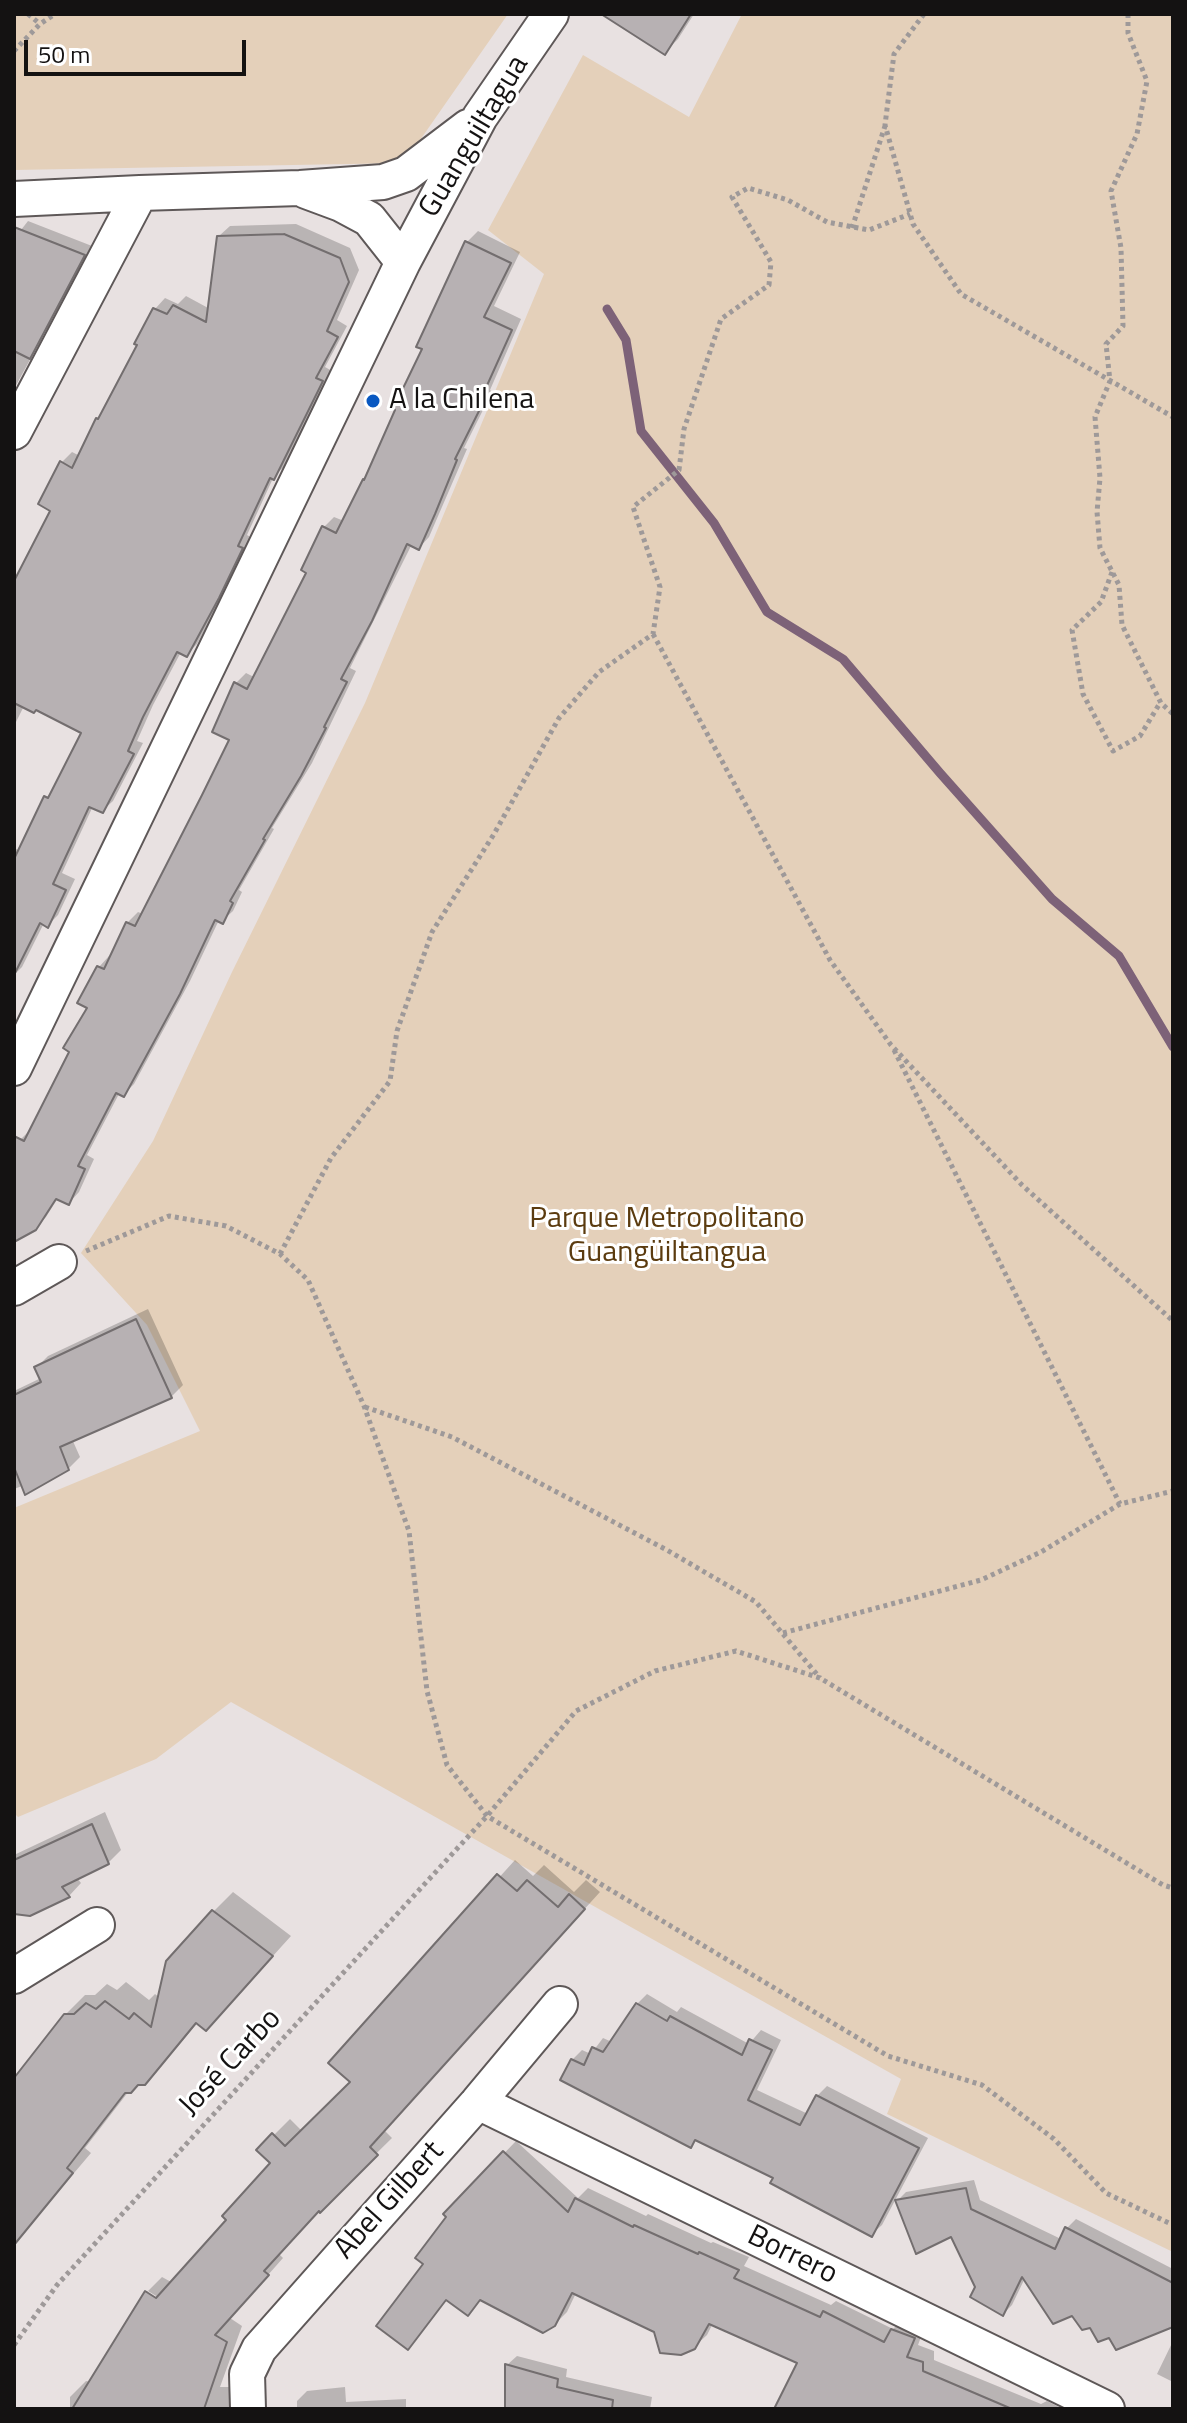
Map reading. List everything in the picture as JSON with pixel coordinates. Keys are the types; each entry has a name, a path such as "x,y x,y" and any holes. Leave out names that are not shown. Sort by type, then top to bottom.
{"street":[{"name":"Guanguiltagua","path":"14,1068 403,262 480,117 551,14"},
{"path":"14,199 383,182 406,174 480,117"},
{"path":"300,188 369,219 403,262"},
{"path":"14,432 140,193"},
{"path":"14,1288 59,1262"},
{"path":"14,1976 97,1925"},
{"name":"Abel Gilbert","path":"248,2409 247,2374 259,2349 478,2102 560,2004"},
{"name":"Borrero","path":"478,2102 1107,2409"}],"path":[{"path":"28,14 40,24"},
{"path":"14,51 40,24 55,14"},
{"path":"852,228 885,125 894,54 924,14"},
{"path":"1128,14 1128,33 1147,81 1137,134 1111,191 1121,248 1123,326 1106,344 1110,381 1095,417 1100,478 1097,512 1100,548 1119,585 1122,625 1161,703 1173,714"},
{"path":"885,125 913,224 961,294 1173,417"},
{"path":"910,214 869,230 827,222 788,200 748,188 732,197 771,262 769,285 721,319 684,429 679,470 633,507 660,587 653,634 830,960 891,1045 1022,1185 1173,1321"},
{"path":"1112,571 1101,602 1072,630 1083,694 1113,751 1140,736 1161,703"},
{"path":"280,1254 331,1158 390,1081 397,1031 432,932 494,834 559,718 599,672 653,634"},
{"path":"891,1045 1120,1504"},
{"path":"59,1262 169,1216 226,1226 280,1254 308,1280 364,1406 409,1531 427,1691 447,1765 487,1816 888,2056 982,2085 1054,2139 1106,2193 1173,2225"},
{"path":"364,1406 452,1437 665,1549 756,1602 820,1678 1163,1885 1173,1888"},
{"path":"782,1634 981,1580 1041,1552 1120,1504 1173,1491"},
{"name":"José Carbo","path":"14,2345 57,2285 487,1816 576,1711 655,1671 736,1651 820,1678"}],"green space":[{"path":"14,14 508,14 404,163 14,170"},
{"name":"Parque Metropolitano Guangüiltangua","path":"742,14 1173,14 1173,2252 887,2114 901,2079 231,1702 156,1759 18,1817 14,1813 14,1508 200,1431 147,1325 81,1253 153,1141 232,972 365,703 544,274 488,230 583,55 689,117"}],"building":[{"path":"601,14 691,14 665,55"},
{"path":"14,227 85,255 30,359 14,351"},
{"path":"284,234 340,258 349,282 327,331 338,337 316,378 323,381 274,480 270,478 238,546 243,548 219,598 187,657 177,652 143,717 128,751 134,754 103,813 89,807 53,884 66,890 48,928 40,923 14,975 14,859 44,796 48,798 81,733 36,710 34,713 14,703 14,581 50,511 38,504 60,461 72,468 137,345 134,344 153,308 167,314 173,305 206,322 217,236"},
{"path":"465,241 511,263 484,317 512,330 419,550 407,544 341,679 347,682 326,728 230,901 233,903 223,924 215,920 180,994 124,1097 116,1093 78,1166 85,1169 69,1205 56,1199 36,1230 14,1242 14,1136 24,1141 69,1052 63,1048 87,1008 77,1003 97,966 104,969 126,922 135,926 229,740 212,732 234,682 247,689 306,573 301,570 322,526 336,533 364,480 422,349 416,347"},
{"path":"136,1319 172,1398 60,1447 69,1470 25,1495 14,1467 14,1395 41,1382 34,1367"},
{"path":"92,1824 109,1864 62,1887 70,1897 30,1916 14,1914 14,1860"},
{"path":"497,1874 517,1891 527,1880 558,1907 569,1894 585,1909 370,2147 378,2155 319,2211 264,2271 269,2275 215,2335 227,2342 204,2409 72,2409 145,2291 156,2298 226,2220 222,2216 270,2163 256,2150 272,2133 285,2146 350,2082 328,2063"},
{"path":"212,1910 273,1956 206,2031 196,2023 145,2085 138,2085 131,2093 125,2093 67,2168 73,2173 14,2245 14,2078 64,2014 74,2014 86,2003 96,2009 105,2001 129,2019 134,2013 151,2027 166,1961"},
{"path":"636,2003 667,2021 670,2016 742,2055 749,2039 772,2050 748,2100 800,2125 816,2095 919,2148 872,2237 770,2183 773,2178 695,2140 691,2148 560,2080 571,2059 584,2065 592,2047 603,2052"},
{"path":"503,2151 568,2212 575,2198 633,2227 739,2270 734,2278 820,2317 823,2311 884,2342 891,2329 915,2338 907,2357 923,2362 923,2371 1012,2409 774,2409 797,2363 709,2324 695,2349 681,2355 660,2353 654,2332 572,2293 555,2326 543,2333 480,2300 468,2316 446,2300 408,2350 376,2326 423,2264 415,2258 446,2217 443,2214"},
{"path":"966,2188 971,2209 1055,2249 1065,2227 1173,2283 1173,2327 1116,2350 1109,2338 1098,2342 1090,2328 1082,2330 1072,2316 1053,2324 1022,2277 1003,2316 970,2297 975,2287 951,2237 916,2254 895,2200"},
{"path":"505,2364 558,2379 557,2387 613,2400 612,2409 505,2409"}],"waterway":[{"path":"607,309 626,340 641,431 714,523 767,612 843,659 1052,899 1119,956 1173,1047"}],"place":[{"name":"A la Chilena","path":"373,401"}]}
